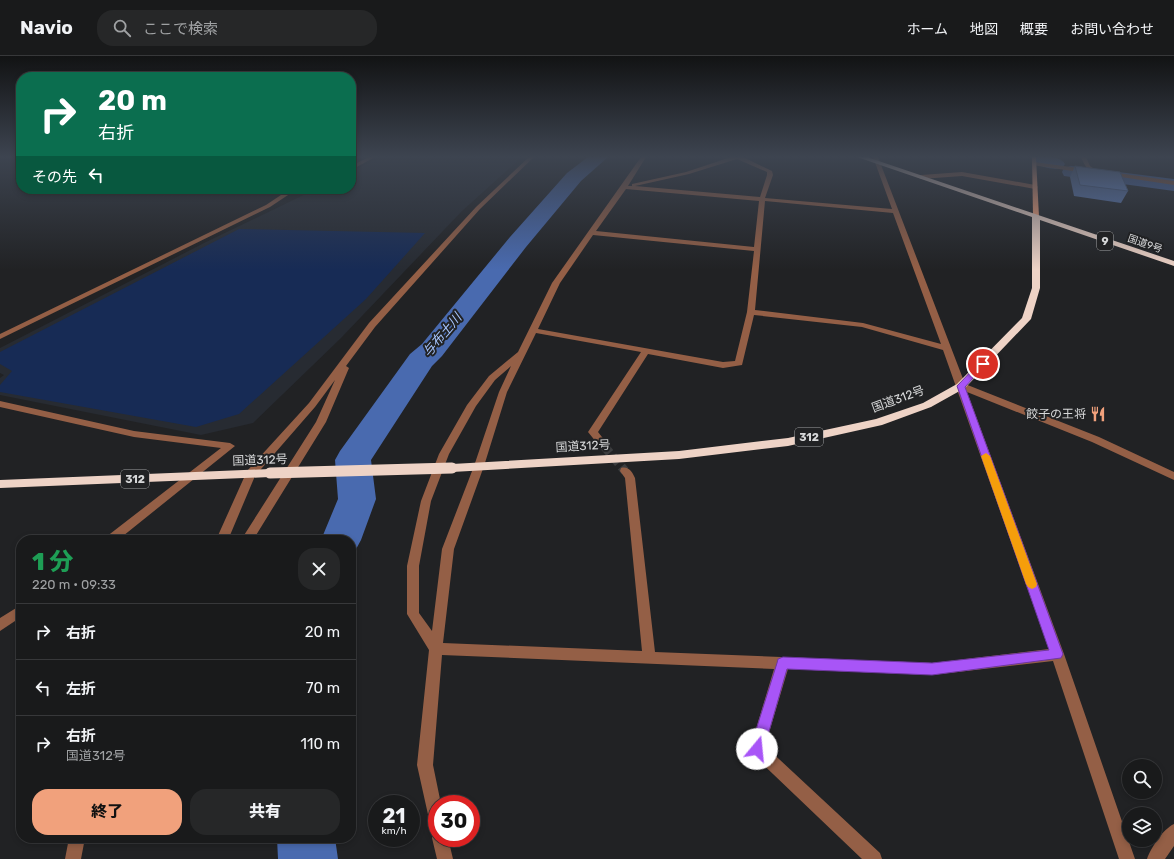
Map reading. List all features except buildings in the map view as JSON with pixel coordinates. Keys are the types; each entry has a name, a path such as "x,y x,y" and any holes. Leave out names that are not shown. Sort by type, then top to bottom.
{"highway":[{"name":"国道9号","path":"971,194 1174,264"},
{"name":"国道312号","path":"0,484 270,473 452,468 679,455 788,442 878,422 927,405 961,386 1026,319 1036,288 1036,217"}],"main road":[{"path":"1035,194 1036,217"}],"street":[{"path":"0,337 268,206 286,194"},
{"path":"224,535 251,474 312,405 372,325 478,208 492,194"},
{"path":"431,795 425,765 436,649 448,549 479,466 503,392 556,283 619,194"},
{"path":"710,194 895,211"},
{"path":"533,330 723,365 739,363 751,312 764,194"},
{"path":"889,194 945,348 961,386 1057,654 1128,859"},
{"path":"592,233 757,249"},
{"path":"751,312 863,325 945,348"},
{"path":"604,446 592,432 646,351"},
{"path":"250,535 321,422 351,353"},
{"path":"436,649 412,614 413,566 426,501 444,454 472,405 492,378 523,353"},
{"path":"961,386 1030,412 1125,452 1174,476"},
{"path":"0,404 134,434 230,446 116,535"},
{"path":"625,471 630,478 649,657"},
{"path":"0,625 16,614"},
{"path":"436,649 932,669 1057,654"},
{"path":"783,663 757,749 874,859"},
{"path":"1155,859 1174,832"},
{"path":"73,859 76,843"},
{"path":"442,847 445,859"}],"shaded area":[{"path":"305,194 480,194 462,211 341,338 253,423 201,435 0,395 0,378 4,375 0,373 0,348 204,243"},
{"path":"239,229 425,233 366,299 239,414 196,427 0,392 0,385 12,371 0,364 0,352"}],"waterway":[{"name":"与布土川","path":"343,535 357,499 353,460 421,360 432,350 518,242 559,194"},
{"name":"与布土川","path":"306,843 308,859"}],"tunnel":[{"path":"604,446 625,471"}],"slow traffic":[{"path":"986,456 1032,584"}],"place":[{"name":"餃子の王将","path":"1098,414"}],"route":[{"path":"757,749 783,663 932,669 1057,654 961,386 983,364"}]}
